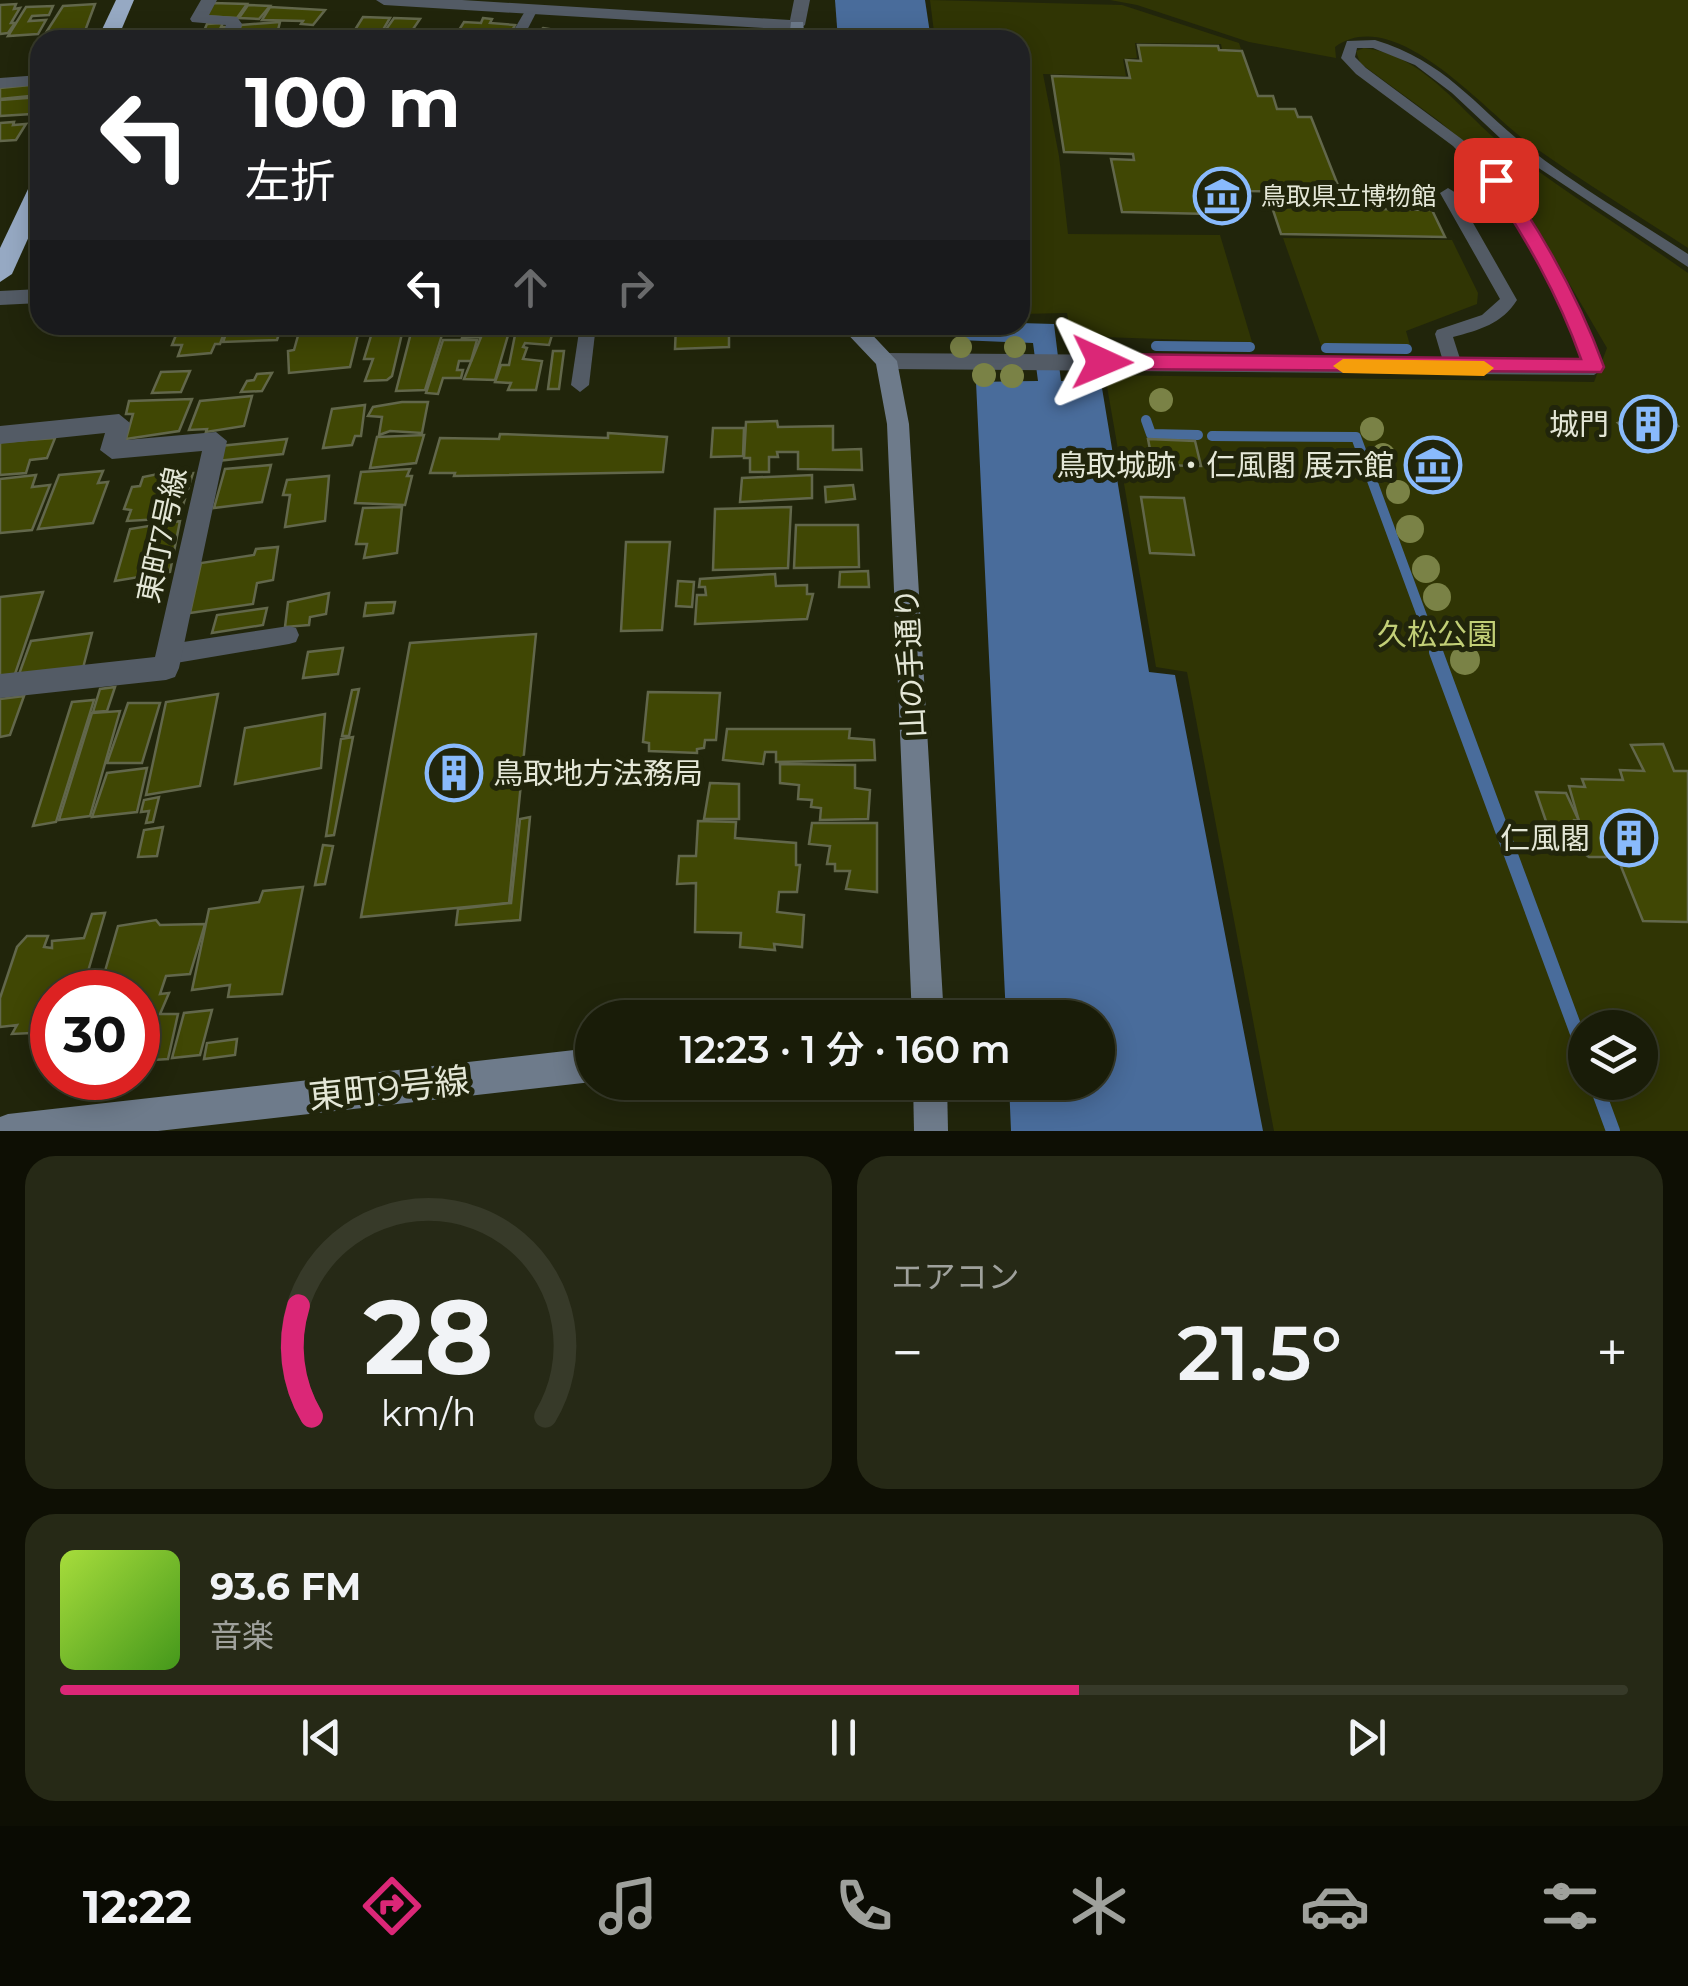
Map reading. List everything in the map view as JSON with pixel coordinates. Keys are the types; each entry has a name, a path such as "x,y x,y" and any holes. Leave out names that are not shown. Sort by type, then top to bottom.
{"highway":[{"path":"112,30 126,0"},
{"path":"0,274 30,209"}],"street":[{"path":"209,0 198,19 231,20 232,30"},
{"path":"384,0 453,2 774,30"},
{"path":"797,30 802,0"},
{"path":"0,83 30,81"},
{"path":"0,298 30,296"},
{"path":"860,335 886,361 1594,367"},
{"name":"山の手通り","path":"886,361 898,424 927,1000"},
{"name":"東町7号線","path":"0,435 119,423 112,450 216,441 170,654"},
{"path":"0,686 166,668 170,654"},
{"name":"東町9号線","path":"8,1131 575,1067"},
{"path":"930,1100 931,1131"}],"lane":[{"path":"521,30 532,9"},
{"path":"1594,367 1574,312 1511,198 1458,143 1361,71 1348,58 1352,44 1375,44 1420,62 1457,90 1520,150 1688,262"},
{"path":"1448,194 1509,300 1499,313 1484,322 1443,334 1454,368"},
{"path":"580,385 587,335"},
{"path":"170,654 290,635"}],"green space":[{"path":"930,0 1122,5 1239,43 1241,49 1222,49 1221,44 1135,43 1137,58 1123,59 1126,76 1043,74 1059,156 1068,234 1220,235 1252,342 1071,336 1067,313 1030,314 1030,30 934,30"},
{"path":"1110,0 1688,0 1688,248 1534,147 1440,68 1386,39 1359,37 1335,47 1336,58 1249,42 1137,5"},
{"name":"久松公園","path":"1364,48 1408,63 1512,152 1688,273 1688,1131 1274,1131 1187,672 1156,667 1105,375 1594,382 1607,348 1519,198 1495,169 1439,121 1360,63 1356,51"},
{"path":"1283,238 1452,240 1478,293 1477,304 1406,331 1410,345 1321,345"}],"water":[{"path":"835,0 925,0 930,30 837,30"},
{"path":"1030,323 1054,324 1061,381 1101,382 1149,672 1175,675 1263,1131 1011,1131 1010,1100 1115,1100 1115,1000 1005,1000 976,382 1038,381 1033,343 959,340 958,335 1030,335"}],"building":[{"path":"212,3 247,4 237,18 202,16"},
{"path":"16,4 14,9 20,8 11,23 15,23 8,33 0,34 0,5"},
{"path":"95,4 85,30 48,30 63,6"},
{"path":"248,5 270,6 259,19 239,18"},
{"path":"53,6 49,15 32,16 29,21 46,20 40,30 8,36 26,7"},
{"path":"270,7 325,10 313,25 301,24 303,21 262,20"},
{"path":"363,17 390,18 383,30 355,30"},
{"path":"394,18 420,19 412,30 386,30"},
{"path":"483,18 492,19 490,23 515,25 512,30 459,30 464,22 481,23"},
{"path":"280,22 278,30 239,30 241,25"},
{"path":"223,23 221,27 226,27 204,30 207,24"},
{"path":"1138,45 1218,46 1219,50 1242,51 1258,96 1273,96 1277,109 1295,109 1298,117 1311,117 1341,193 1250,191 1248,186 1202,185 1210,214 1122,212 1111,159 1134,160 1133,154 1064,152 1052,76 1130,78 1126,60 1141,61"},
{"path":"30,85 30,96 0,99 0,88"},
{"path":"30,98 30,114 0,116 0,100"},
{"path":"0,123 26,124 16,140 0,141"},
{"path":"1283,191 1299,192 1305,207 1278,207 1274,195 1284,195"},
{"path":"1272,207 1432,210 1445,237 1281,234"},
{"path":"176,335 223,335 211,353 178,356 182,345 172,345"},
{"path":"225,335 279,335 277,340 223,342"},
{"path":"298,335 358,335 350,367 289,373 288,351 294,350"},
{"path":"371,335 402,335 392,376 387,380 365,381 373,359 364,359"},
{"path":"410,335 442,335 425,390 396,391"},
{"path":"508,335 495,380 464,379 481,337 462,338"},
{"path":"515,335 552,335 549,345 525,343 523,347 527,348 523,359 542,361 536,390 508,390 511,383 495,382 501,365 509,365"},
{"path":"676,335 729,335 729,347 675,349"},
{"path":"443,340 477,340 471,361 459,361 457,370 463,370 461,378 443,378 438,394 426,393"},
{"path":"553,351 564,351 559,389 548,389"},
{"path":"190,371 181,392 152,393 161,372"},
{"path":"272,373 262,391 241,392 257,374"},
{"path":"252,396 244,426 206,432 207,429 189,430 200,401"},
{"path":"192,399 179,431 126,439 133,414 126,414 129,401"},
{"path":"428,402 422,433 390,431 379,435 382,417 368,416 373,407"},
{"path":"365,405 361,436 355,436 352,445 323,448 332,409"},
{"name":"城門","path":"1657,407 1678,426 1640,442 1618,423"},
{"path":"777,421 778,427 833,426 833,450 861,449 862,470 798,469 798,452 777,452 778,457 769,457 769,472 750,472 750,458 744,458 746,422"},
{"path":"713,428 744,428 743,456 711,457"},
{"path":"608,433 667,437 663,472 454,476 455,473 430,473 440,438 499,439 500,434 608,438"},
{"path":"424,435 416,463 370,468 377,437"},
{"path":"55,438 47,458 30,460 26,473 0,475 0,442"},
{"path":"287,439 283,454 217,461 220,446"},
{"path":"1148,439 1195,441 1201,466 1153,465"},
{"path":"271,465 262,502 214,508 225,469"},
{"path":"410,469 405,505 355,503 361,472"},
{"path":"178,470 176,474 193,473 179,518 127,521 131,510 124,509 132,487 140,486 143,477"},
{"path":"103,471 98,483 108,482 93,523 38,529 59,475"},
{"path":"36,475 32,487 50,485 32,530 0,533 0,479"},
{"path":"812,475 812,498 740,502 742,478"},
{"path":"329,476 325,521 285,527 290,495 283,495 287,480"},
{"path":"853,485 855,499 826,502 825,487"},
{"path":"1141,497 1184,498 1194,555 1150,553"},
{"path":"402,507 397,553 364,558 367,544 356,544 363,508"},
{"path":"791,507 788,568 713,570 715,509"},
{"path":"180,521 170,572 115,581 130,529"},
{"path":"796,525 858,525 859,567 794,568"},
{"path":"626,542 670,542 662,630 621,631"},
{"path":"278,547 273,580 257,583 253,604 190,613 201,563"},
{"path":"868,571 869,587 839,587 840,572"},
{"path":"775,574 776,586 807,585 807,594 813,594 807,619 695,624 697,595 706,595 705,587 699,587 700,579"},
{"path":"678,581 694,582 692,607 676,606"},
{"path":"43,592 14,677 0,679 0,597"},
{"path":"329,593 326,614 310,617 309,625 285,627 288,602"},
{"path":"395,602 393,613 364,616 366,603"},
{"path":"267,608 263,625 212,633 217,615"},
{"path":"92,633 83,668 18,677 31,641"},
{"name":"鳥取地方法務局","path":"536,634 509,903 361,917 410,643"},
{"path":"343,648 338,674 303,678 308,652"},
{"path":"115,687 107,711 93,712 100,689"},
{"path":"359,689 349,736 342,736 352,690"},
{"path":"648,692 720,693 716,740 705,740 704,748 697,749 697,753 649,751 649,743 643,742"},
{"path":"218,694 200,786 146,795 166,702"},
{"path":"24,696 10,735 0,737 0,699"},
{"path":"94,700 56,822 33,826 72,702"},
{"path":"128,703 160,703 142,763 107,763"},
{"path":"120,711 90,816 59,820 92,713"},
{"path":"325,714 321,768 235,784 245,728"},
{"path":"727,729 850,729 849,738 874,740 875,760 776,762 776,752 765,752 763,764 723,760"},
{"path":"353,737 334,835 326,836 341,739"},
{"name":"仁風閣","path":"1663,744 1674,771 1688,771 1688,922 1643,921 1614,849 1606,857 1589,857 1571,844 1567,827 1574,820 1579,821 1569,786 1585,787 1582,779 1623,780 1620,770 1644,771 1631,745"},
{"path":"780,764 855,765 855,788 870,790 868,819 820,820 821,808 811,807 812,800 798,799 799,785 780,783"},
{"path":"147,768 137,812 92,817 107,773"},
{"path":"710,783 739,784 739,819 704,819"},
{"path":"1536,792 1566,793 1579,821 1574,820 1567,827 1568,832 1549,830"},
{"path":"159,797 153,822 146,823 149,811 141,812 144,800"},
{"path":"530,817 520,920 456,925 458,909 511,903 520,819"},
{"path":"698,821 736,822 735,838 796,843 796,865 800,865 797,892 779,892 777,912 804,915 802,947 740,947 741,933 695,932 696,883 677,884 679,856 696,856"},
{"path":"812,823 877,823 877,892 846,889 850,871 835,871 835,864 827,864 830,846 809,844"},
{"path":"163,827 157,856 138,857 144,830"},
{"path":"323,845 333,846 325,884 315,885"},
{"path":"303,887 282,994 228,997 230,985 192,990 209,909 259,902 263,891"},
{"path":"105,913 88,970 30,970 30,1033 12,1034 17,1025 0,1027 0,998 17,947 27,936 48,936 44,947 52,948 52,941 84,938 92,914"},
{"path":"156,920 160,925 205,924 190,974 166,976 160,994 160,970 105,970 118,926"},
{"path":"169,993 160,1014 160,994"},
{"path":"212,1010 200,1055 172,1058 184,1013"},
{"path":"160,1014 178,1014 168,1059 160,1060"},
{"path":"237,1039 235,1055 204,1059 207,1043"}],"waterway":[{"path":"1156,346 1250,347"},
{"path":"1326,348 1407,349"},
{"path":"1146,420 1151,434 1198,435"},
{"path":"1212,436 1356,437 1436,654"},
{"path":"1436,652 1568,1010"},
{"path":"1602,1100 1613,1131"}],"slow traffic":[{"path":"1343,366 1484,368"}],"place":[{"name":"鳥取県立博物館","path":"1222,196"},
{"name":"城門","path":"1648,424"},
{"name":"鳥取城跡・仁風閣 展示館","path":"1433,465"},
{"name":"鳥取地方法務局","path":"454,773"},
{"name":"仁風閣","path":"1629,838"}],"route":[{"path":"1102,362 1594,367 1574,312 1525,221 1496,180"}]}
